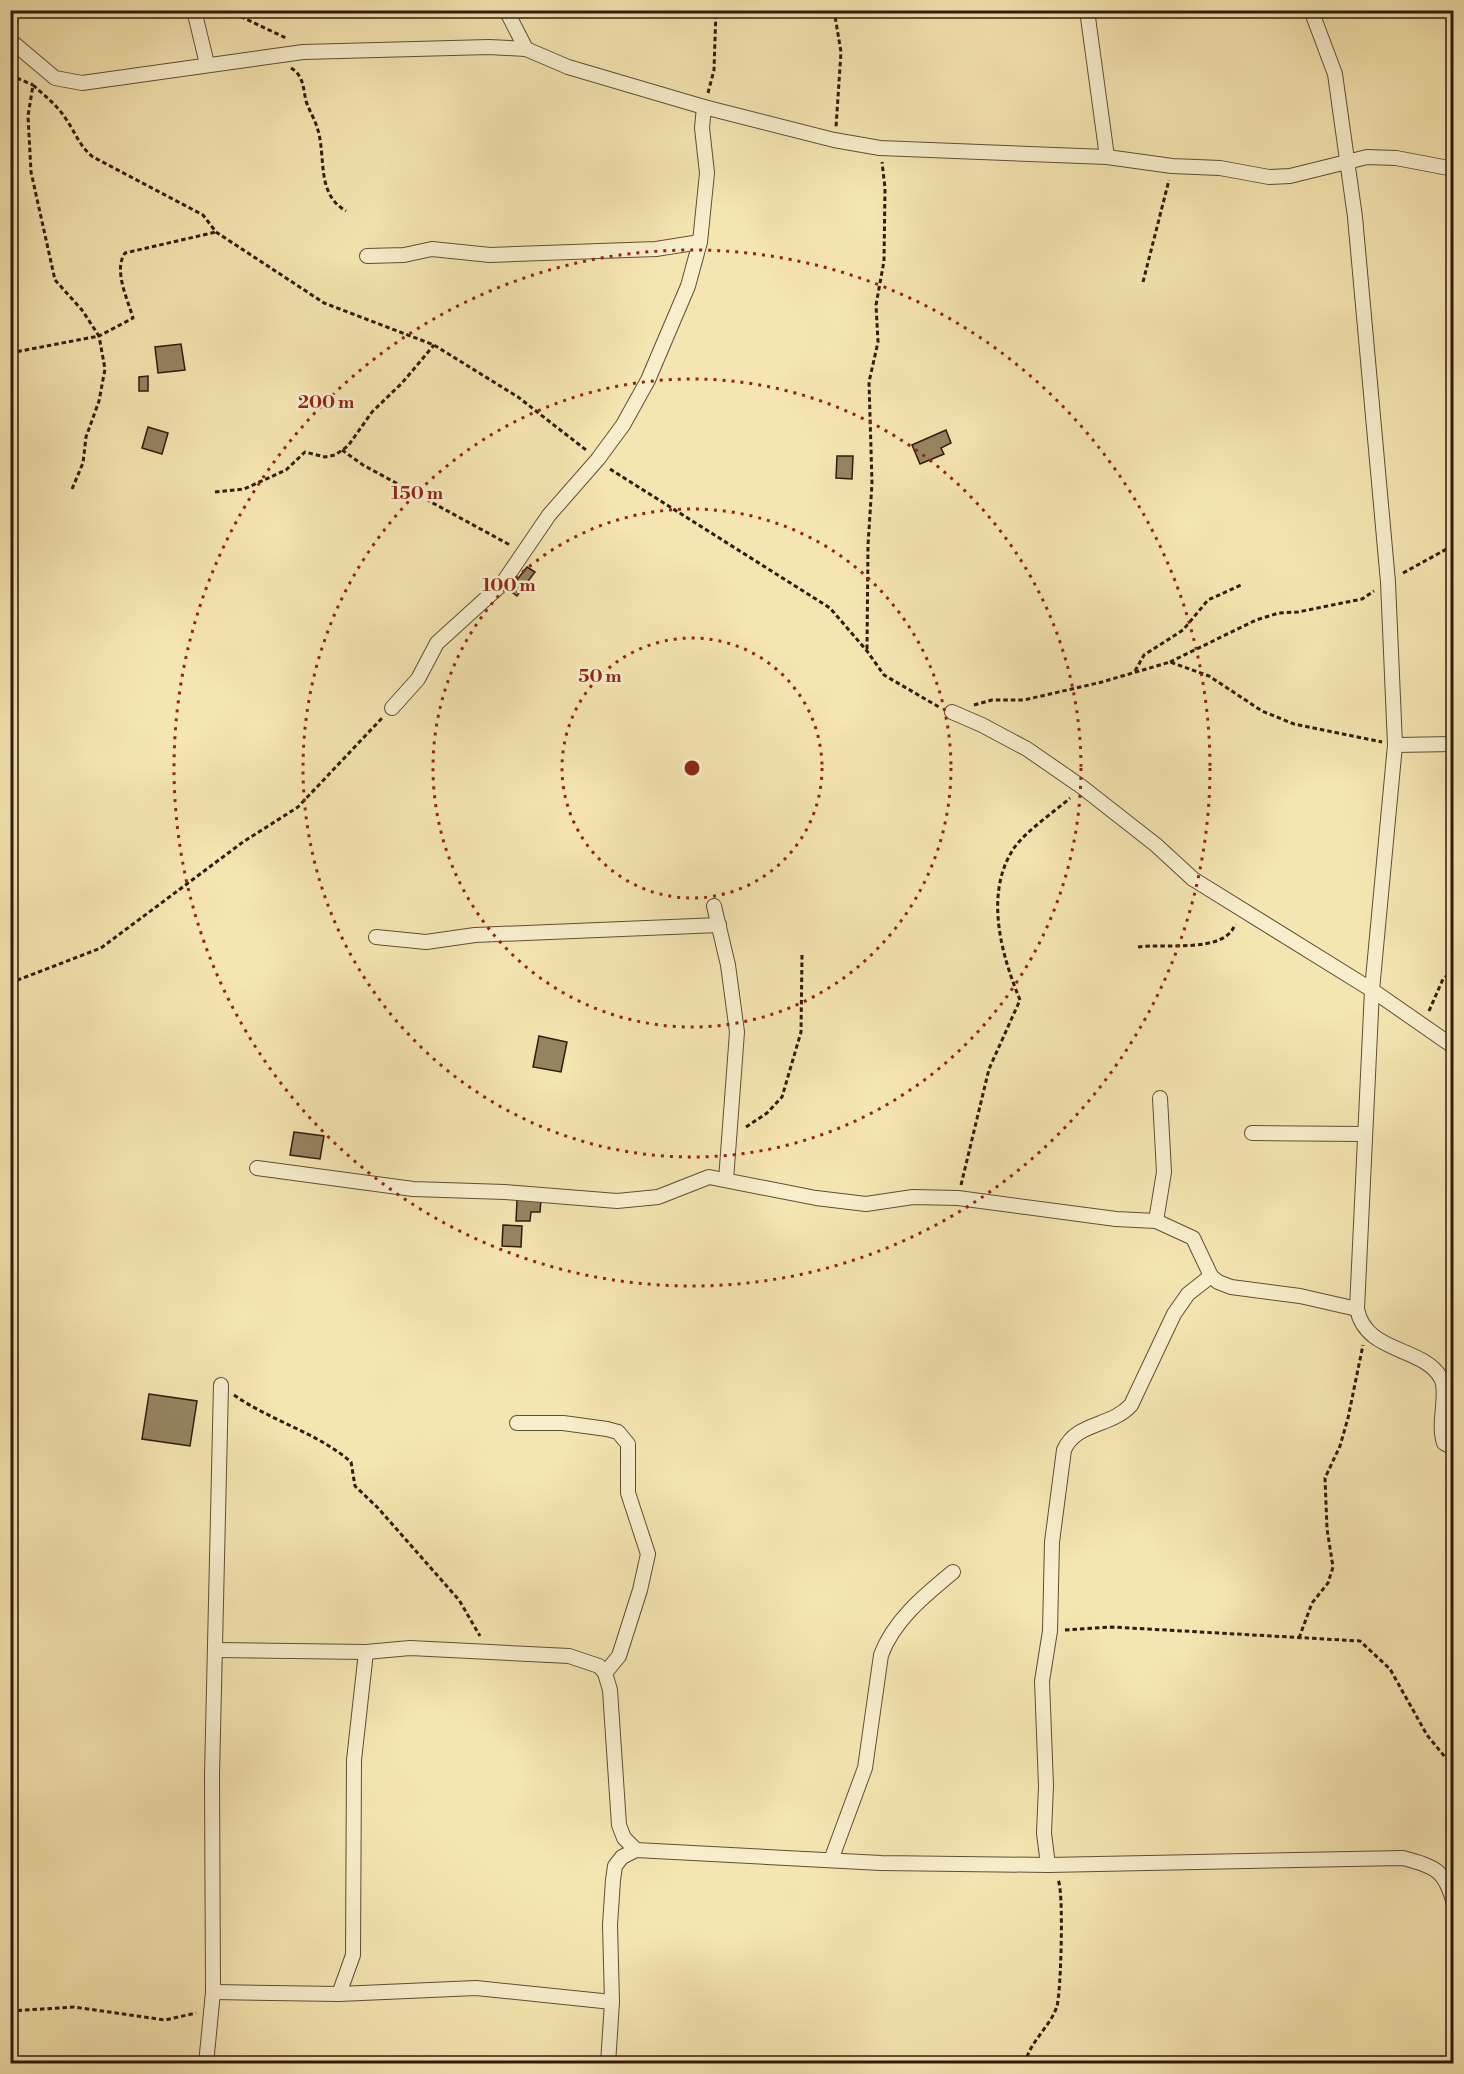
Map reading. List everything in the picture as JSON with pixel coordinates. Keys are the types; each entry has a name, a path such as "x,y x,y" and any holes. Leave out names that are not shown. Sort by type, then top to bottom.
{"street":[{"path":"194,10 207,64"},
{"path":"506,10 526,49"},
{"path":"1087,10 1107,157"},
{"path":"1311,10 1335,74 1364,301 1368,373 1388,582 1395,745 1371,990 1357,1309 1359,1318 1376,1339 1430,1366 1440,1377 1444,1388 1440,1421 1442,1436 1444,1443 1454,1448"},
{"path":"10,40 55,78 82,83 126,79 207,64 303,52 489,47 526,49 568,67 705,106 834,140 880,148 1107,157 1172,166 1220,168 1269,177 1290,176 1367,157 1396,158 1454,169"},
{"path":"392,708 418,679 437,643 502,584 549,515 598,459 622,425 648,380 669,337 688,286 700,242 707,173 702,128 705,106"},
{"path":"367,256 404,255 432,249 490,255 656,249 700,242"},
{"path":"952,712 982,724 1027,749 1082,787 1156,845 1193,879 1371,990 1454,1047"},
{"path":"1395,745 1454,744"},
{"path":"714,906 728,965 737,1032 726,1180"},
{"path":"376,937 426,942 475,935 719,925"},
{"path":"1156,1221 1164,1172 1160,1098"},
{"path":"1251,1133 1363,1134"},
{"path":"257,1168 413,1189 505,1192 617,1201 658,1197 709,1177 816,1198 866,1204 913,1197 958,1198 1116,1219 1156,1221 1193,1238 1211,1276 1231,1287 1300,1296 1357,1309"},
{"path":"1048,1865 1044,1833 1046,1786 1042,1681 1050,1631 1052,1542 1061,1467 1069,1439 1082,1429 1108,1422 1123,1414 1131,1405 1174,1314 1188,1294 1211,1276"},
{"path":"206,2064 213,1992 212,1775 221,1385"},
{"path":"517,1423 563,1423 607,1429 618,1432 628,1444 628,1493 648,1554 640,1590 619,1656 605,1673"},
{"path":"831,1860 865,1768 881,1655 888,1638 923,1596 953,1572"},
{"path":"215,1650 366,1652 410,1648 489,1651 569,1656 599,1666 605,1673 610,1690 619,1825 624,1838 636,1850"},
{"path":"339,1994 353,1955 354,1760 366,1652"},
{"path":"608,2064 612,2002 610,1925 615,1866 622,1857 636,1850 831,1860 1048,1865 1403,1858 1432,1867 1441,1873 1448,1882 1454,1904"},
{"path":"213,1992 339,1994 476,1988 612,2002"}],"path":[{"path":"226,10 285,37 303,52"},
{"path":"705,106 714,70 716,10"},
{"path":"834,10 841,52 834,140"},
{"path":"273,55 282,64 294,70 304,83 310,113 317,127 327,189 332,203 346,211"},
{"path":"72,489 83,463 86,437 99,401 105,369 99,336 82,310 55,280 31,172 28,116 33,85 51,100 85,150 130,178 203,215 216,232 324,303 434,345 518,397 617,475 830,608 867,651 884,675 931,704 952,712 992,700 1024,700 1102,682 1170,662 1256,620 1279,613 1298,612 1362,598 1454,545"},
{"path":"867,651 868,545 872,483 869,382 878,342 876,305 884,261 885,188 880,148"},
{"path":"1143,282 1172,166"},
{"path":"10,353 99,336 133,318 120,264 125,253 216,232"},
{"path":"215,492 244,489 286,470 305,452 325,457 342,450 434,345"},
{"path":"342,450 363,465 524,552"},
{"path":"1135,671 1144,655 1183,630 1208,600 1241,585"},
{"path":"1170,662 1209,676 1262,711 1294,724 1395,745"},
{"path":"10,983 101,948 243,842 298,807 392,708"},
{"path":"958,1198 989,1069 1020,1000 1005,964 998,923 1002,872 1015,846 1082,787"},
{"path":"1138,948 1156,944 1210,944 1226,938 1233,929 1239,907"},
{"path":"729,1137 766,1113 782,1097 801,1032 802,955"},
{"path":"1422,1027 1443,979 1454,970"},
{"path":"1299,1638 1312,1603 1328,1583 1333,1567 1327,1528 1324,1478 1340,1446 1348,1418 1366,1329"},
{"path":"221,1385 244,1402 330,1445 351,1461 355,1486 378,1508 459,1600 489,1651"},
{"path":"1050,1631 1112,1627 1360,1641 1390,1669 1427,1735 1454,1768"},
{"path":"1025,2064 1056,2007 1061,1884 1048,1865"},
{"path":"10,2011 74,2007 165,2019 181,2018 212,2008"}],"building":[{"path":"181,344 185,370 158,373 155,347"},
{"path":"148,376 148,391 139,391 139,377"},
{"path":"148,427 168,433 162,454 142,448"},
{"path":"946,430 951,443 941,448 944,454 920,464 912,445"},
{"path":"837,456 853,456 852,479 836,478"},
{"path":"527,567 535,572 517,596 509,590"},
{"path":"539,1036 567,1042 561,1072 533,1067"},
{"path":"294,1132 324,1136 320,1159 290,1155"},
{"path":"517,1200 541,1200 540,1212 531,1212 530,1221 516,1221"},
{"path":"503,1225 522,1226 521,1247 502,1246"},
{"path":"149,1394 197,1401 190,1446 142,1439"}]}
